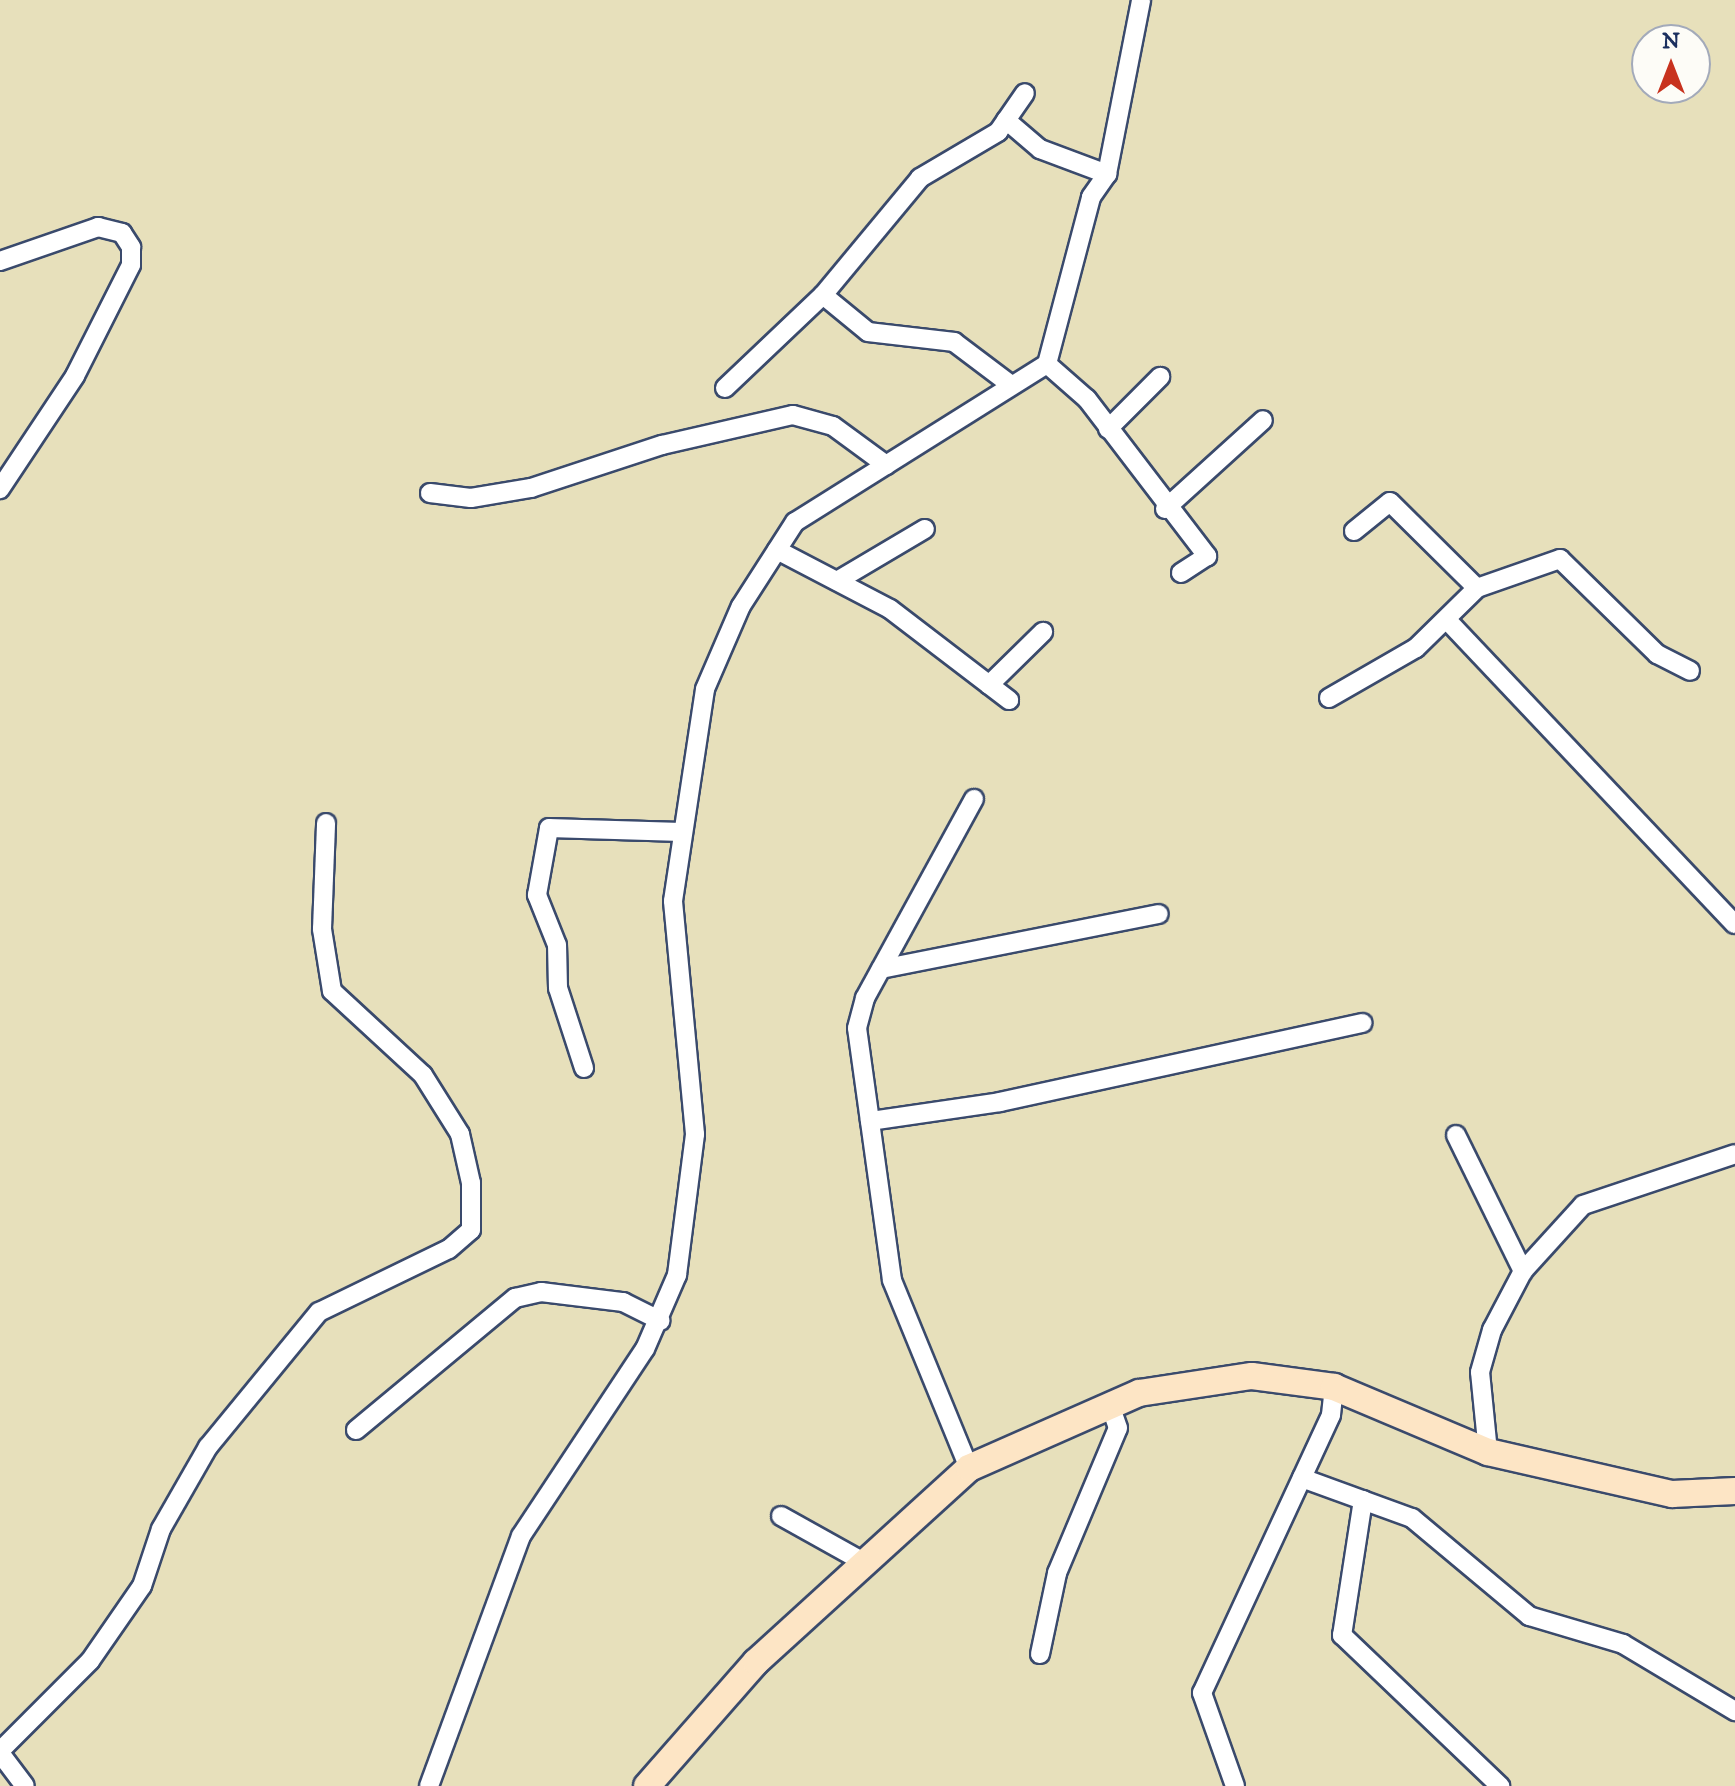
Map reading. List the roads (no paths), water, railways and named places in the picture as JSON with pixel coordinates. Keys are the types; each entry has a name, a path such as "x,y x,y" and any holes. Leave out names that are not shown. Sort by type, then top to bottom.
{"street":[{"path":"429,1786 521,1536 661,1321 689,1212 695,1134 673,901 705,689 741,606 795,522 1047,364 1091,197 1107,174 1141,0"},
{"path":"725,388 823,295 920,178 1006,120 1025,93"},
{"path":"1006,120 1040,149 1107,174"},
{"path":"0,261 98,227 122,233 131,247 131,265 75,376 0,489"},
{"path":"823,295 868,332 954,342 1011,385"},
{"path":"1047,364 1108,429 1165,509 1207,556 1181,573"},
{"path":"1108,429 1160,377"},
{"path":"430,493 471,498 531,488 662,445 793,415 833,426 886,465"},
{"path":"1165,509 1263,420"},
{"path":"1354,531 1390,502 1477,588"},
{"path":"837,581 925,529"},
{"path":"777,550 890,609 1009,700"},
{"path":"1329,698 1448,621 1477,588 1560,559 1657,654 1690,671"},
{"path":"1448,621 1735,924"},
{"path":"989,685 1043,632"},
{"path":"969,1468 892,1280 857,1028 881,969 974,799"},
{"path":"25,1786 0,1752 90,1661 142,1586 161,1529 208,1447 319,1312 449,1249 471,1230 471,1183 460,1134 423,1075 332,991 322,929 326,823"},
{"path":"584,1068 558,988 557,945 537,895 549,828 681,832"},
{"path":"881,969 1159,914"},
{"path":"870,1121 1000,1102 1363,1023"},
{"path":"1456,1135 1523,1271"},
{"path":"1488,1452 1480,1372 1492,1330 1523,1271 1583,1205 1735,1154"},
{"path":"356,1430 515,1298 541,1292 623,1302 661,1321"},
{"path":"647,1786 756,1662 969,1468 1139,1393 1252,1376 1334,1387 1488,1452 1672,1494 1735,1491"},
{"path":"1235,1786 1202,1693 1331,1415 1334,1387"},
{"path":"1040,1654 1057,1573 1118,1428 1110,1405"},
{"path":"1302,1478 1412,1518 1529,1616 1623,1644 1735,1711"},
{"path":"1363,1500 1342,1635 1500,1786"},
{"path":"781,1516 865,1563"}]}
